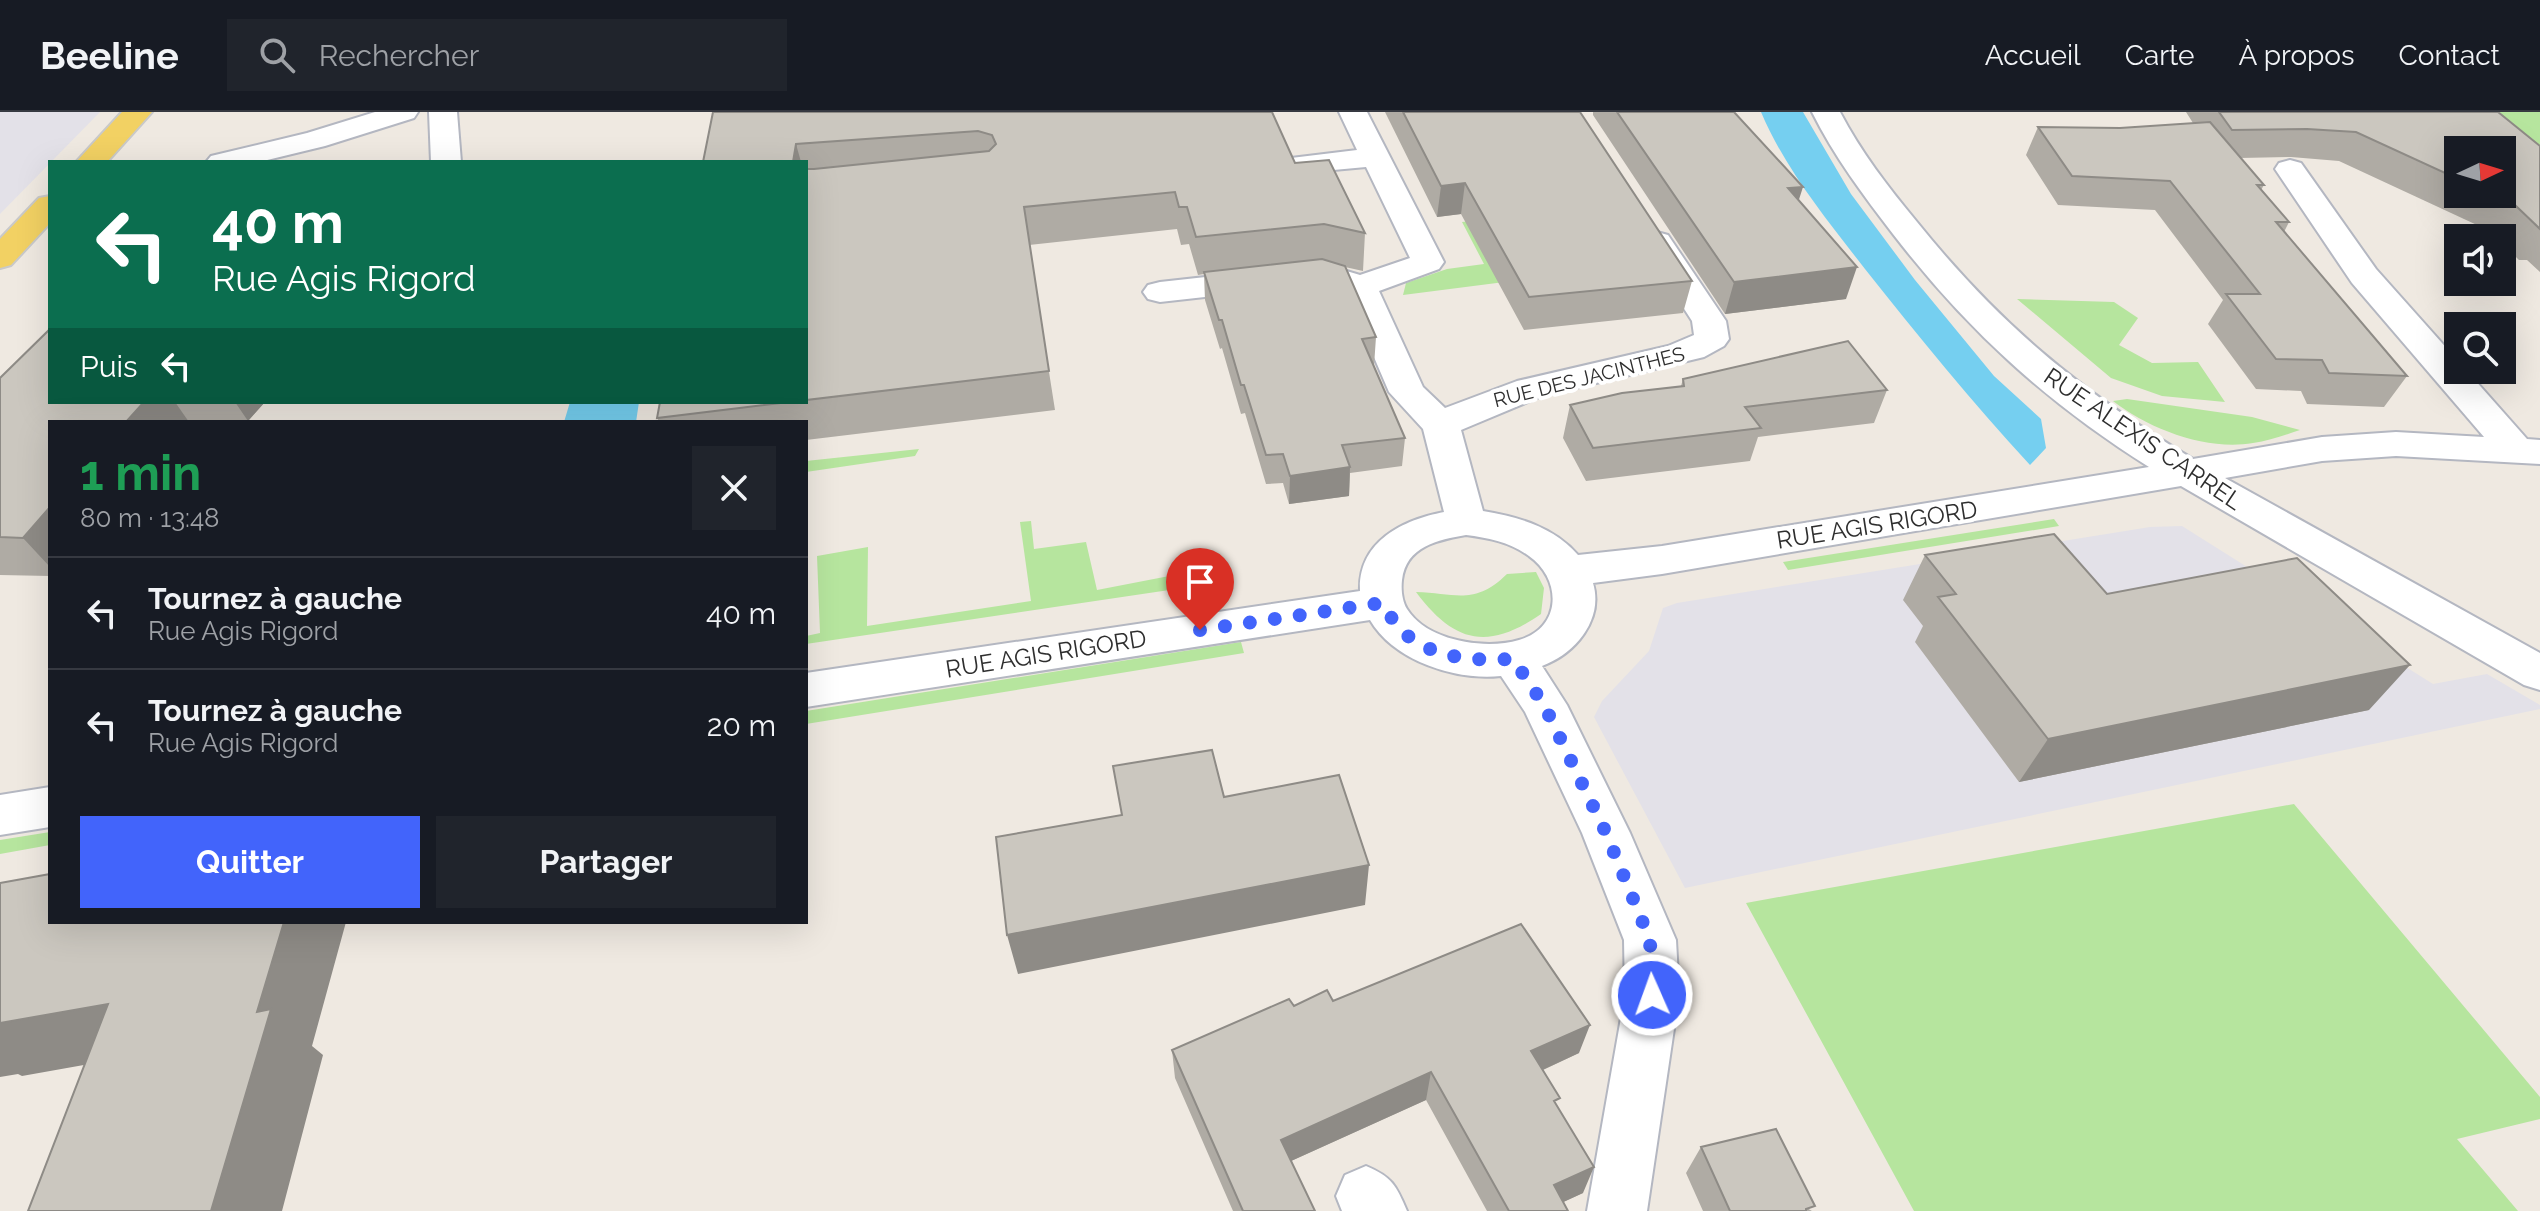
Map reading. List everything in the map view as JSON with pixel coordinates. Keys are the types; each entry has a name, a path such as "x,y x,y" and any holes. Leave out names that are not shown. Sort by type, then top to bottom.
{"main road":[{"path":"93,160 138,112"},
{"path":"0,258 48,207"}],"street":[{"path":"230,160 304,143 404,112"},
{"path":"443,112 446,160"},
{"path":"1160,292 1323,274 1360,286 1428,262 1353,112"},
{"name":"RUE ALEXIS CARREL","path":"1826,112 1848,156 1923,252 1976,313 2018,354 2079,402 2186,473 2472,638 2540,673"},
{"path":"1301,164 1375,157"},
{"path":"2290,169 2364,276 2528,451"},
{"name":"RUE DES JACINTHES","path":"1441,425 1473,406 1622,365 1696,350 1712,339 1709,321 1641,217"},
{"path":"1360,286 1407,392 1441,425 1466,522"},
{"name":"RUE AGIS RIGORD","path":"1568,571 1662,560 2322,449 2396,444 2528,451"},
{"path":"1466,522 1514,531 1554,554 1568,571 1575,592 1573,614 1561,634 1541,649 1513,659 1472,661 1432,650 1400,630 1382,603 1380,579 1388,556 1407,538 1434,527 1466,522"},
{"name":"RUE AGIS RIGORD","path":"808,690 1382,603"},
{"path":"1513,659 1544,705 1606,833 1650,940 1652,995 1617,1211"},
{"path":"0,815 48,807"}],"shaded area":[{"path":"0,112 100,112 53,160 48,160 48,165 0,214"},
{"path":"2182,526 2433,684 2487,674 2540,705 2540,709 1685,888 1594,717 1602,701 1649,651 1663,608 1677,603 2150,527"}],"green space":[{"path":"2496,112 2540,112 2540,153"},
{"path":"1505,217 1528,279 1403,295 1406,283 1447,269 1484,264 1462,222"},
{"path":"2017,299 2114,302 2138,318 2119,345 2152,363 2198,362 2225,402 2162,396 2111,378"},
{"path":"2127,399 2252,417 2300,430 2235,445 2198,441 2161,429 2113,401"},
{"path":"919,449 915,456 808,472 808,461"},
{"path":"2054,519 2059,526 1788,570 1783,562"},
{"path":"1031,521 1034,549 1086,542 1097,590 1226,565 1230,581 808,644 808,636 820,633 817,556 868,547 867,626 1031,601 1020,522"},
{"path":"1536,572 1544,588 1541,614 1522,626 1488,637 1458,631 1430,609 1416,592 1474,594 1507,574"},
{"path":"1241,642 1244,653 808,724 808,711"},
{"path":"2294,804 2540,1097 2540,1119 2457,1139 2518,1211 1914,1211 1746,903"},
{"path":"48,832 48,845 0,854 0,840"}],"water":[{"path":"1761,112 1803,112 1851,194 1915,280 1994,376 2041,419 2046,448 2030,465 1946,368 1836,232 1794,174"},
{"path":"569,404 639,404 636,420 565,420"}],"building":[{"path":"713,112 1272,112 1295,163 1329,160 1365,233 1324,224 1196,237 1187,207 1179,207 1175,192 1024,207 1049,371 808,400 808,169 989,151 996,144 992,135 978,131 796,144 793,160 703,160"},
{"path":"1403,112 1580,112 1692,281 1529,297 1465,183 1441,186"},
{"path":"1617,112 1734,112 1803,187 1788,188 1857,267 1734,282"},
{"path":"2219,112 2498,112 2540,146 2540,229 2516,206 2516,136 2444,136 2444,173 2356,132 2232,130"},
{"path":"2210,122 2264,185 2257,185 2289,222 2276,222 2407,376 2329,373 2322,360 2276,359 2226,294 2260,294 2170,181 2072,176 2038,127 2120,128"},
{"path":"1322,259 1345,266 1376,337 1362,339 1405,438 1342,445 1350,467 1290,476 1283,454 1266,455 1204,272"},
{"path":"48,331 48,404 142,404 128,420 48,420 48,509 23,538 0,537 0,378"},
{"path":"1848,341 1887,390 1745,407 1761,428 1593,448 1570,405 1622,393 1684,386 1683,379"},
{"path":"660,404 772,404 657,418"},
{"path":"2054,534 2107,594 2297,558 2410,665 2048,739 1938,597 1956,594 1925,555"},
{"path":"1212,750 1224,797 1339,775 1369,865 1007,935 996,837 1122,815 1113,766"},
{"path":"48,874 48,924 283,924 257,1012 271,1009 211,1211 28,1211 108,1004 0,1023 0,883"},
{"path":"1521,924 1590,1025 1531,1051 1560,1098 1554,1101 1594,1167 1554,1185 1568,1211 1509,1211 1431,1072 1281,1140 1315,1211 1243,1211 1172,1050 1289,999 1294,1006 1327,990 1333,1001"},
{"path":"1776,1129 1815,1206 1806,1211 1730,1211 1701,1147"}],"route":[{"path":"1200,630 1382,603 1400,630 1432,650 1472,661 1513,659 1544,705 1606,833 1650,940 1652,995"}]}
